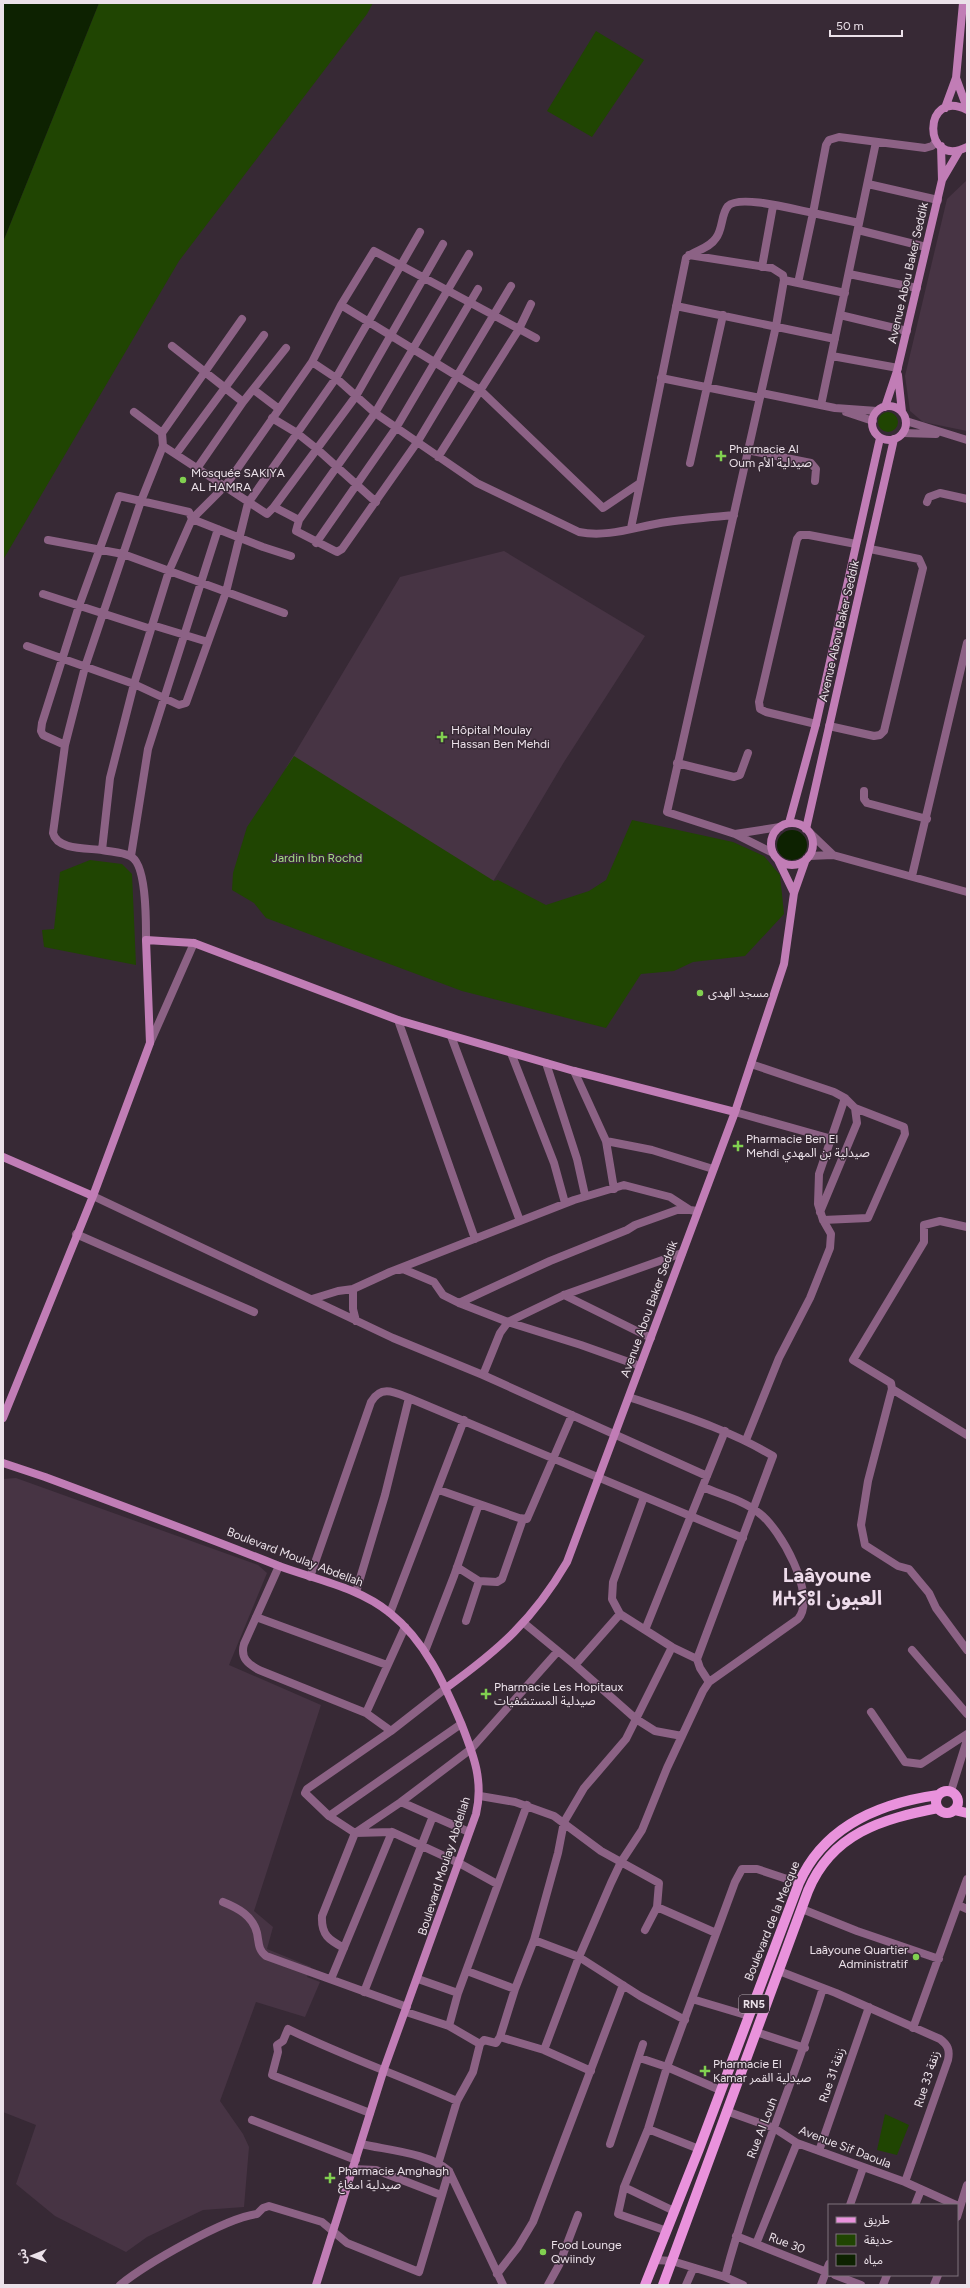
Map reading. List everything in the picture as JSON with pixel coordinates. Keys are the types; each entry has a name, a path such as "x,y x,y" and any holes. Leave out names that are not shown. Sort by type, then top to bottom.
{"main road":[{"path":"945,108 956,78 963,3"},
{"path":"956,78 967,109"},
{"path":"945,108 953,106 967,109"},
{"name":"Avenue Abou Baker Seddik","path":"885,407 898,370 938,200 942,180 938,144 932,129 933,123 940,112 945,108"},
{"path":"938,144 946,150 963,149"},
{"name":"Avenue Abou Baker Seddik","path":"942,180 963,149"},
{"name":"Avenue Abou Baker Seddik","path":"898,370 902,412"},
{"path":"885,407 894,407 902,412 906,421 903,433 894,439 880,438 873,428 872,421 877,411 885,407"},
{"name":"Avenue Abou Baker Seddik","path":"789,823 816,724 880,438"},
{"name":"Avenue Abou Baker Seddik","path":"808,831 829,726 894,439"},
{"path":"778,860 784,863 796,865 808,858 813,845 808,831 796,824 789,823 780,827 772,841 773,853 794,893"},
{"name":"Avenue Abou Baker Seddik","path":"446,1688 500,1647 524,1623 553,1586 567,1562 682,1253 694,1210 735,1112 784,964 794,893 808,858"},
{"path":"3,1418 76,1234 93,1196 150,1043 146,940 194,943 398,1020 574,1071 735,1112"},
{"path":"3,1157 93,1196"},
{"name":"Boulevard Moulay Abdellah","path":"3,1463 45,1476 310,1578 356,1592 390,1613 405,1627 425,1651 446,1688 471,1749 479,1776 480,1796 459,1863 384,2069 356,2160 332,2230 316,2285"},
{"name":"RN5","path":"938,1795 944,1791 958,1795"},
{"path":"938,1795 936,1802 938,1808"},
{"name":"Boulevard de la Mecque","path":"645,2285 699,2149 799,1883 818,1850 845,1827 887,1807 938,1795"},
{"path":"954,1810 958,1802 958,1795"},
{"name":"RN5","path":"938,1808 944,1812 954,1810 967,1812"},
{"name":"Boulevard de la Mecque","path":"663,2285 802,1908 818,1871 832,1853 861,1831 888,1820 938,1808"}],"street":[{"path":"798,283 826,145 829,140 839,137 925,148 938,144"},
{"path":"821,405 876,142"},
{"path":"868,184 938,200"},
{"path":"631,528 684,264 689,255 709,246 717,238 727,207 733,203 745,201 813,213 926,247"},
{"path":"762,267 773,206"},
{"path":"27,646 134,684 179,705 186,703 226,592 241,537 248,503 336,378 420,232"},
{"path":"163,446 198,467 223,486 266,514 274,507 356,396 443,244"},
{"path":"102,850 110,778 134,684 169,571 192,519 223,486 312,362 341,305 374,251 401,267 536,338"},
{"path":"469,254 375,413 298,520 296,531 334,552 339,551 376,502 418,442 511,286"},
{"path":"689,255 779,271 783,275 784,280 776,326 667,812 735,834 773,853"},
{"path":"849,274 917,288"},
{"path":"784,280 845,293"},
{"path":"316,543 396,428 478,289"},
{"path":"438,457 519,329 531,304"},
{"path":"341,305 369,321 434,364 480,390 603,508 640,482"},
{"path":"676,306 835,339"},
{"path":"840,315 907,331"},
{"path":"690,463 723,316"},
{"path":"146,940 146,907 141,872 137,863 131,856 67,845 59,843 54,839 53,833 65,744 85,667 141,501 163,446 162,433 242,319"},
{"path":"176,454 264,335"},
{"path":"172,346 204,373 243,402"},
{"path":"198,467 243,402 286,348"},
{"path":"832,356 898,370"},
{"path":"312,362 336,378 375,413 477,483 579,532 594,535 609,535 631,528 666,522 734,515"},
{"path":"661,378 760,396 821,405 835,408 872,421"},
{"path":"254,390 279,408"},
{"path":"835,408 877,411"},
{"path":"134,412 162,433"},
{"path":"272,418 296,433 317,449 356,486 376,502"},
{"path":"906,421 944,435 967,440"},
{"path":"903,433 944,435"},
{"path":"748,450 811,463 816,469 815,481"},
{"path":"927,502 929,497 940,493 967,499"},
{"path":"65,744 43,735 41,730 62,659 99,549 119,496 189,512 192,519 291,556"},
{"path":"274,507 298,520"},
{"path":"131,856 148,749 166,699 184,634 218,529"},
{"path":"816,724 766,712 760,709 759,702 777,620 797,539 800,535 809,535 856,544"},
{"path":"48,540 123,554 201,584 284,613"},
{"path":"829,726 874,736 880,735 884,731 923,568 919,559 870,549"},
{"path":"43,594 104,614 184,634 208,642"},
{"path":"912,876 927,819 967,643"},
{"path":"677,763 734,777 740,775 748,753"},
{"path":"864,791 864,799 867,803 927,819"},
{"path":"735,834 780,827"},
{"path":"808,831 833,855"},
{"path":"808,858 833,855 967,892"},
{"path":"150,1043 194,943"},
{"path":"398,1020 474,1238"},
{"path":"451,1036 520,1221"},
{"path":"511,1053 554,1163 565,1203"},
{"path":"546,1063 577,1159 585,1196"},
{"path":"751,1064 834,1092 845,1098 856,1108 904,1127 905,1134 868,1218 822,1217"},
{"path":"574,1071 606,1141 614,1189"},
{"path":"746,1440 780,1358 810,1298 828,1254 831,1234 822,1217 817,1186 819,1174 845,1098"},
{"path":"822,1217 857,1123 856,1108"},
{"path":"735,1112 832,1139"},
{"path":"606,1141 652,1150 712,1169"},
{"path":"312,1299 338,1291 353,1289 390,1272 565,1203 624,1185 664,1195 694,1210"},
{"path":"93,1196 356,1321 483,1375 707,1476"},
{"path":"459,1303 550,1261 627,1230 635,1225 677,1210 694,1210"},
{"path":"967,1227 940,1221 924,1225 924,1242 854,1360 891,1383 892,1389 868,1481 861,1525 865,1545 898,1566 909,1569 929,1593 936,1608 967,1650"},
{"path":"76,1234 254,1312"},
{"path":"483,1375 500,1333 508,1322 564,1295 682,1253"},
{"path":"390,1272 403,1269 434,1282 443,1295 459,1303 508,1322 581,1345 640,1366"},
{"path":"353,1289 353,1309 356,1321"},
{"path":"564,1295 651,1338"},
{"path":"892,1389 967,1435"},
{"path":"310,1578 371,1402 377,1394 385,1390 464,1420 598,1479 690,1515 743,1538"},
{"path":"629,1397 725,1431 746,1440 773,1456 698,1659 700,1668 709,1682"},
{"path":"356,1592 385,1495 409,1398"},
{"path":"439,1490 523,1519 530,1516 572,1415"},
{"path":"390,1613 439,1490 464,1420"},
{"path":"645,1630 725,1431"},
{"path":"544,2050 579,1957 621,1862 642,1830 693,1710 709,1682 798,1619 804,1610 804,1590 791,1558 766,1518 753,1508 703,1487"},
{"path":"644,1497 612,1591 613,1604 620,1614 672,1647 698,1659"},
{"path":"425,1651 479,1504"},
{"path":"457,1567 479,1581 497,1582 502,1579 523,1519"},
{"path":"279,1566 243,1648 243,1656 248,1664 366,1713 391,1731"},
{"path":"466,1621 479,1581"},
{"path":"575,1665 620,1614"},
{"path":"256,1617 387,1665"},
{"path":"524,1623 575,1665 636,1719 655,1731 682,1736"},
{"path":"366,1713 405,1627"},
{"path":"438,2164 457,2101 473,2072 480,2044 484,2040 496,2042 500,2037 515,1989 534,1940 558,1853 564,1822 575,1801 626,1739 672,1647"},
{"path":"912,1650 967,1714"},
{"path":"344,1948 327,1938 322,1930 322,1916 355,1833 401,1802 471,1749 558,1651"},
{"path":"446,1688 391,1731 307,1789 307,1795 314,1799 329,1816 355,1833 392,1832 421,1844 497,1884"},
{"path":"871,1712 905,1762 921,1764 967,1734"},
{"path":"329,1816 461,1724"},
{"path":"958,1795 967,1740"},
{"path":"480,1796 527,1805 564,1822 601,1851 659,1883 657,1907 645,1930"},
{"path":"401,1802 469,1832"},
{"path":"449,2026 458,1993 527,1805"},
{"path":"364,1992 433,1816"},
{"path":"331,1979 392,1832"},
{"path":"667,2231 618,2214 624,2187 648,2130 667,2067 735,1882 742,1869 757,1869 799,1883"},
{"path":"914,2028 967,1879"},
{"path":"223,1902 241,1909 254,1927 262,1952 274,1959 331,1979 449,2026 480,2044"},
{"path":"958,1905 967,1909"},
{"path":"657,1907 716,1933"},
{"path":"802,1908 857,1931 939,1959"},
{"path":"534,1940 579,1957 623,1985 685,2020"},
{"path":"467,1971 515,1989"},
{"name":"Rue 33 زنقة","path":"779,1971 869,2007 944,2042 949,2050 949,2055 904,2182"},
{"path":"418,1979 458,1993"},
{"path":"497,2274 518,2247 533,2222 623,1985"},
{"name":"Rue Al Louh","path":"728,2280 736,2236 774,2128 805,2048 823,1988"},
{"path":"692,1999 749,2016"},
{"name":"Rue 31 زنقة","path":"819,2151 869,2007"},
{"path":"370,2113 272,2075 278,2052 278,2045 283,2041 288,2029 323,2046 384,2069 457,2101"},
{"path":"756,2032 805,2048"},
{"path":"500,2037 544,2050 591,2071"},
{"path":"610,2144 640,2058 643,2044"},
{"path":"640,2058 667,2067 720,2090"},
{"name":"Avenue Sif Daoula","path":"726,2111 774,2128 797,2143 904,2182 953,2204"},
{"path":"252,2120 356,2160"},
{"path":"648,2130 699,2149"},
{"path":"756,2244 797,2143"},
{"path":"361,2144 406,2154 438,2164 449,2171 503,2285"},
{"path":"850,2204 863,2168"},
{"path":"352,2169 376,2170 440,2195"},
{"path":"120,2285 143,2268 209,2232 240,2218 257,2214 263,2208 269,2206 322,2222 347,2243 419,2272 440,2195 449,2171"},
{"path":"960,2207 967,2184"},
{"path":"624,2187 674,2212"},
{"path":"915,2204 921,2190"},
{"path":"548,2285 559,2265 578,2215"},
{"name":"Rue 30","path":"736,2236 828,2269"},
{"path":"656,2260 672,2261 743,2285"},
{"path":"686,2285 693,2269"},
{"path":"821,2285 828,2269"},
{"path":"838,2276 861,2285"}],"shaded area":[{"path":"967,180 967,431 923,422 910,411 905,376 947,199"},
{"name":"Hôpital Moulay Hassan Ben Mehdi","path":"504,551 645,636 564,762 488,890 286,768 400,577"},
{"path":"16,1478 258,1565 267,1573 229,1665 321,1705 254,1911 273,1927 267,1949 311,1967 307,1977 320,1982 305,2017 256,2002 220,2101 243,2134 249,2147 244,2207 203,2210 147,2237 126,2252 55,2216 16,2184 36,2125 3,2112 3,1479"}],"green space":[{"path":"99,3 373,3 367,14 179,261 3,560 3,242"},
{"path":"596,31 644,60 592,137 547,111"},
{"path":"888,412 895,415 898,422 895,429 888,432 881,429 878,422 881,415"},
{"name":"Jardin Ibn Rochd","path":"294,756 494,881 498,880 546,905 589,891 606,880 632,820 733,842 764,856 780,875 784,914 745,956 693,962 674,971 641,974 606,1028 462,991 266,918 254,903 232,890 233,873 247,827"},
{"path":"90,860 122,864 132,874 136,965 44,947 42,930 54,929 60,872"},
{"path":"885,2114 909,2125 897,2155 877,2150"}],"water":[{"path":"3,3 99,3 3,242"},
{"path":"792,830 803,834 807,845 803,856 792,860 781,856 777,845 781,834"}],"place":[{"name":"Pharmacie Al Oum صيدلية الأم","path":"721,456"},
{"name":"Mosquée SAKIYA AL HAMRA","path":"183,480"},
{"name":"Hôpital Moulay Hassan Ben Mehdi","path":"442,737"},
{"name":"مسجد الهدى","path":"700,993"},
{"name":"Pharmacie Ben El Mehdi صيدلية بن المهدي","path":"738,1146"},
{"name":"Pharmacie Les Hopitaux صيدلية المستشفيات","path":"486,1694"},
{"name":"Laâyoune Quartier Administratif","path":"916,1957"},
{"name":"Pharmacie El Kamar صيدلية القمر","path":"705,2071"},
{"name":"Pharmacie Amghagh صيدلية امغاغ","path":"330,2178"},
{"name":"Food Lounge Qwiindy","path":"543,2252"}],"district":[{"name":"Laâyoune ⵍⵄⵢⵓⵏ العيون","path":"827,1586"}]}
